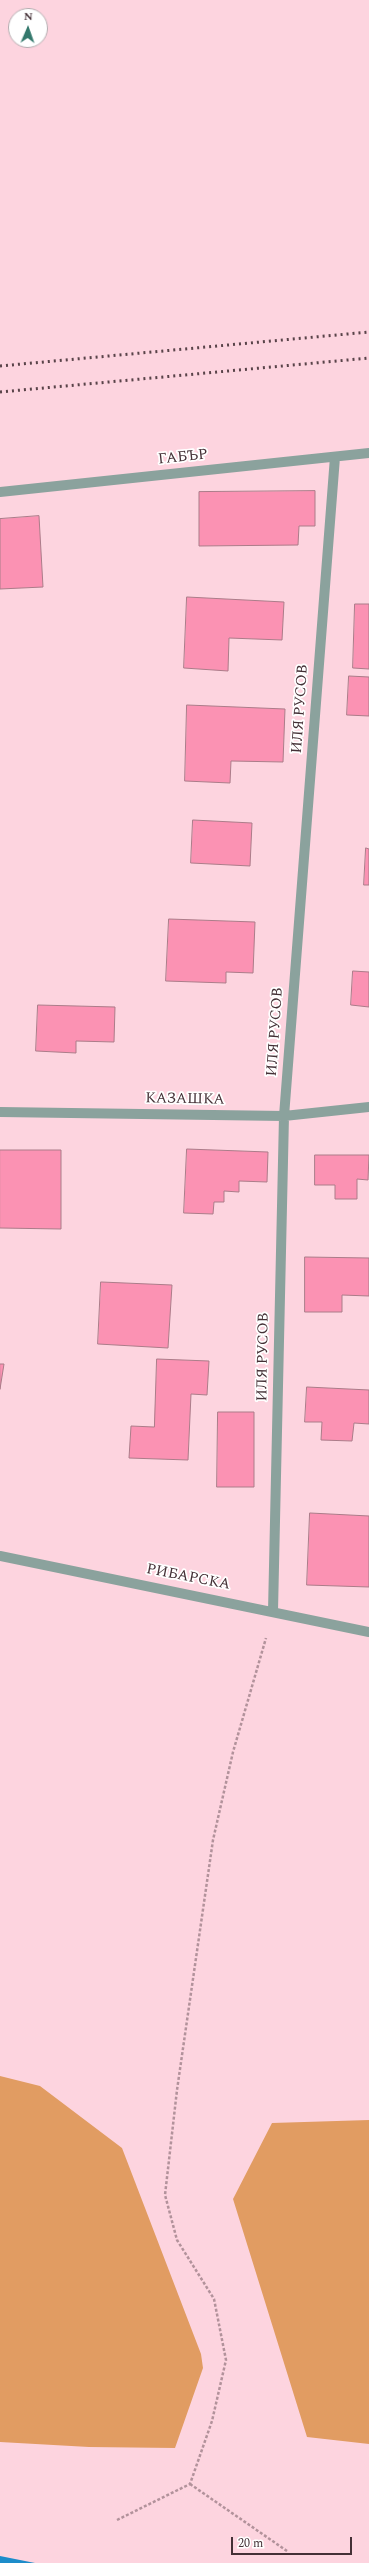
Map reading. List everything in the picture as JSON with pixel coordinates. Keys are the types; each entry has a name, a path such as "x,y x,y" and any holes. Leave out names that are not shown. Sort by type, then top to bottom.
{"street":[{"name":"ГАБЪР","path":"0,492 369,453"},
{"name":"ИЛЯ РУСОВ","path":"273,1611 284,1116 335,457"},
{"name":"КАЗАШКА","path":"0,1112 284,1116 369,1107"},
{"name":"РИБАРСКА","path":"0,1556 273,1611 369,1632"}],"path":[{"path":"117,2520 190,2484 212,2421 226,2360 214,2299 177,2240 165,2195 177,2090 213,1840 233,1752 273,1611"},
{"path":"190,2484 287,2551"}],"shaded area":[{"path":"0,2076 40,2086 122,2148 201,2354 203,2368 175,2448 89,2447 0,2442"},
{"path":"369,2120 369,2444 307,2437 233,2199 272,2123"}],"water":[{"path":"0,2556 35,2563 0,2563"}],"building":[{"path":"315,491 315,526 299,526 298,545 199,546 199,492"},
{"path":"39,516 43,587 0,589 0,519"},
{"path":"187,597 284,602 282,640 229,638 228,671 184,668"},
{"path":"355,604 369,604 369,669 353,668"},
{"path":"349,676 369,677 369,716 347,715"},
{"path":"187,705 285,709 283,762 231,761 230,783 185,781"},
{"path":"193,820 252,823 250,866 191,863"},
{"path":"366,848 369,849 369,885 364,885"},
{"path":"169,919 255,922 253,973 226,972 226,983 166,981"},
{"path":"353,971 369,972 369,1007 351,1005"},
{"path":"38,1005 115,1007 114,1042 76,1041 76,1053 36,1051"},
{"path":"187,1149 268,1152 267,1182 239,1181 239,1192 224,1191 224,1202 214,1202 213,1214 184,1213"},
{"path":"0,1150 61,1150 61,1229 0,1228"},
{"path":"315,1155 369,1155 368,1180 357,1179 357,1199 335,1199 335,1185 315,1185"},
{"path":"305,1257 369,1258 369,1296 342,1295 342,1312 305,1312"},
{"path":"101,1282 172,1285 168,1348 98,1344"},
{"path":"157,1359 209,1361 207,1395 191,1394 188,1460 129,1458 131,1426 154,1427"},
{"path":"0,1364 4,1364 0,1389"},
{"path":"307,1387 369,1390 369,1424 354,1423 352,1441 321,1440 322,1422 305,1422"},
{"path":"218,1412 254,1412 254,1487 217,1487"},
{"path":"310,1513 369,1516 369,1587 307,1585"}],"railway":[{"path":"0,366 369,332"},
{"path":"0,392 369,358"}]}
